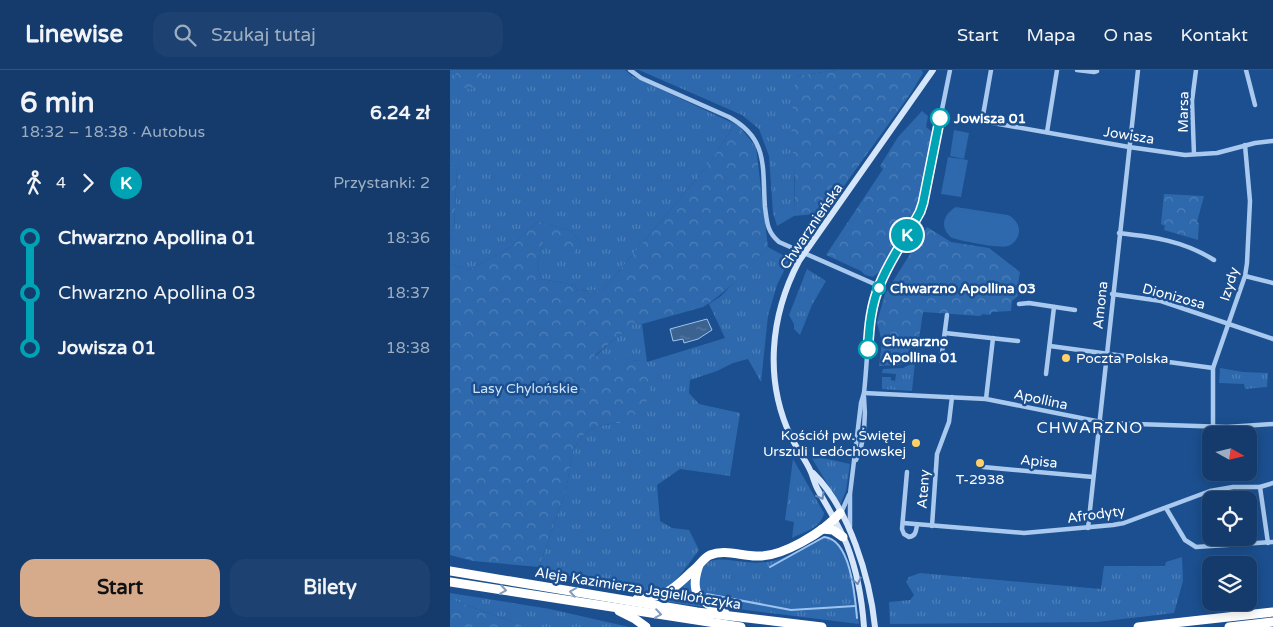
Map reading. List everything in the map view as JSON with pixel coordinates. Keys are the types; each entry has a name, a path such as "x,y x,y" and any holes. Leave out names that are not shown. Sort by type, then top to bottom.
{"highway":[{"path":"622,600 660,596 675,588 707,557 715,554 772,555 791,548 822,529 838,516"},
{"path":"822,529 846,534"},
{"path":"699,565 695,579 701,599 711,607 735,617"},
{"name":"Aleja Kazimierza Jagiellończyka","path":"450,572 735,617 822,627"},
{"name":"Aleja Kazimierza Jagiellończyka","path":"450,582 741,627"},
{"path":"610,607 636,618 646,627"},
{"path":"1138,627 1273,612"},
{"path":"1229,627 1273,622"},
{"path":"705,627 727,625"}],"street":[{"path":"630,70 641,78 729,117 747,129 757,141 760,150 767,225 779,242 879,286"},
{"name":"Chwarznieńska","path":"875,627 868,584 860,557 846,534 822,482 810,470 787,428 777,391 774,365 775,338 780,304 790,278 804,253 933,70"},
{"name":"Chwarznieńska","path":"864,627 856,573 846,534 861,403 864,393 870,323 879,286 920,212 923,203 950,70"},
{"name":"Jowisza","path":"991,70 982,121 1185,155 1217,153 1245,145 1273,141"},
{"path":"1047,132 1057,70"},
{"path":"1077,70 1097,71"},
{"name":"Amona","path":"1088,528 1112,294 1138,70"},
{"name":"Marsa","path":"1194,154 1192,101 1196,70"},
{"path":"1246,70 1255,105"},
{"name":"Izydy","path":"1213,426 1214,368 1245,276 1247,263 1250,201 1245,145"},
{"path":"1119,233 1163,238 1198,249 1214,260"},
{"path":"1245,276 1273,283"},
{"name":"Dionizosa","path":"1112,294 1152,299 1273,339"},
{"path":"1018,304 1029,303 1075,310"},
{"path":"1046,374 1054,307"},
{"path":"941,361 947,315"},
{"path":"945,333 1018,341"},
{"path":"986,399 993,338"},
{"path":"1050,346 1214,368"},
{"name":"Apollina","path":"864,393 986,399 1099,422 1202,427"},
{"name":"Ateny","path":"932,526 937,454 951,413 952,397"},
{"name":"Apollina","path":"1249,426 1273,424"},
{"name":"Apisa","path":"983,467 1093,477"},
{"path":"903,523 907,472"},
{"name":"Afrodyty","path":"917,525 915,534 909,537 903,531 903,523 1024,533 1088,528 1120,524 1217,489 1260,487 1273,483"},
{"path":"1166,508 1185,540 1196,547 1271,543 1260,487"},
{"name":"Chwarznieńska","path":"838,516 850,494"}],"green space":[{"path":"450,70 625,70 632,76 735,124 709,164 603,290 577,291 575,285 541,279 537,265 544,238 557,246 580,242 571,231 538,221 511,247 469,270 450,264 450,240 454,229 457,170 450,166"},
{"path":"639,70 837,70 796,76 794,216 777,226 773,213 769,156 759,129 742,115"},
{"path":"837,70 922,70 923,73 911,93 828,208 815,214 794,216 795,179 791,124 796,76"},
{"path":"483,72 471,90 455,85 456,73"},
{"path":"922,111 928,116 926,127 934,133 921,202 916,215 882,270 873,277 865,275 861,271 826,255 883,169 880,166 898,137"},
{"name":"Lasy Chylońskie","path":"735,124 739,126 756,147 768,247 729,287 703,307 642,324 635,323 594,356 641,361 647,365 651,395 637,413 626,422 597,426 583,435 573,450 566,490 539,567 473,561 450,555 450,264 469,270 511,247 538,221 571,231 580,242 570,260 557,246 544,239 537,265 541,279 575,285 577,291 603,290 709,164"},
{"path":"954,130 969,133 964,159 950,156"},
{"path":"948,157 968,160 961,197 941,194"},
{"path":"450,166 457,169 454,229 450,240"},
{"path":"1164,194 1204,196 1197,222 1199,223 1198,240 1164,230 1165,226 1161,224"},
{"path":"956,207 1008,215 1017,223 1019,233 1017,238 1010,245 1004,247 952,238 945,230 944,221 948,213"},
{"path":"927,227 951,242 989,248 1020,272 1018,296 1012,301 1011,311 992,312 990,315 923,312 918,346 910,348 908,355 900,365 879,366 882,342 877,322 885,294"},
{"path":"768,247 790,259 777,285 768,316 761,382 748,359 690,380 689,393 699,404 740,413 730,476 680,469 657,485 660,521 672,528 689,530 699,550 676,579 659,592 649,593 619,588 539,567 566,490 573,450 583,435 597,426 626,422 641,361 594,357 635,322 642,324 647,362 725,338 709,304 721,296"},
{"path":"807,269 826,281 812,305 800,335 794,329 794,324 789,315"},
{"path":"915,362 912,391 882,389 882,377 891,377 891,380 895,381 896,374 882,373 883,369 903,368"},
{"path":"1220,368 1243,372 1268,373 1267,387 1245,389 1244,384 1219,383"},
{"path":"810,455 850,464 846,491 840,505"},
{"path":"793,459 824,513 816,526 792,538 794,522 785,520"},
{"path":"824,536 836,543 842,551 850,570 859,624 723,607 706,599 701,593 700,573 708,562 714,560 755,563 772,561 792,554"},
{"path":"1182,557 1183,581 1174,613 1097,622 890,624 889,602 910,600 914,595 906,582 909,577 920,573 1101,589 1104,566 1165,566 1166,562"},
{"path":"693,574 694,592 697,600 703,607 662,601 675,594"},
{"path":"450,593 550,609 629,627 521,627 521,625 450,599"},
{"path":"450,599 521,625 521,627 450,627"}],"water":[{"path":"707,319 712,330 698,339 684,343 683,339 673,341 670,329"}],"waterway":[{"path":"770,567 824,537 833,540 846,558 850,570 857,618"},
{"path":"707,594 791,610 855,606"}],"bus line":[{"name":"K","path":"868,349 870,323 879,286 920,212 923,203 940,118"}],"place":[{"name":"Jowisza 01","path":"940,118"},
{"name":"Chwarzno Apollina 03","path":"879,288"},
{"name":"Chwarzno Apollina 01","path":"868,349"},
{"name":"Poczta Polska","path":"1066,358"},
{"name":"Kościół pw. Świętej Urszuli Ledóchowskej","path":"916,443"},
{"name":"T-2938","path":"980,463"}],"district":[{"name":"CHWARZNO","path":"1090,427"}]}
